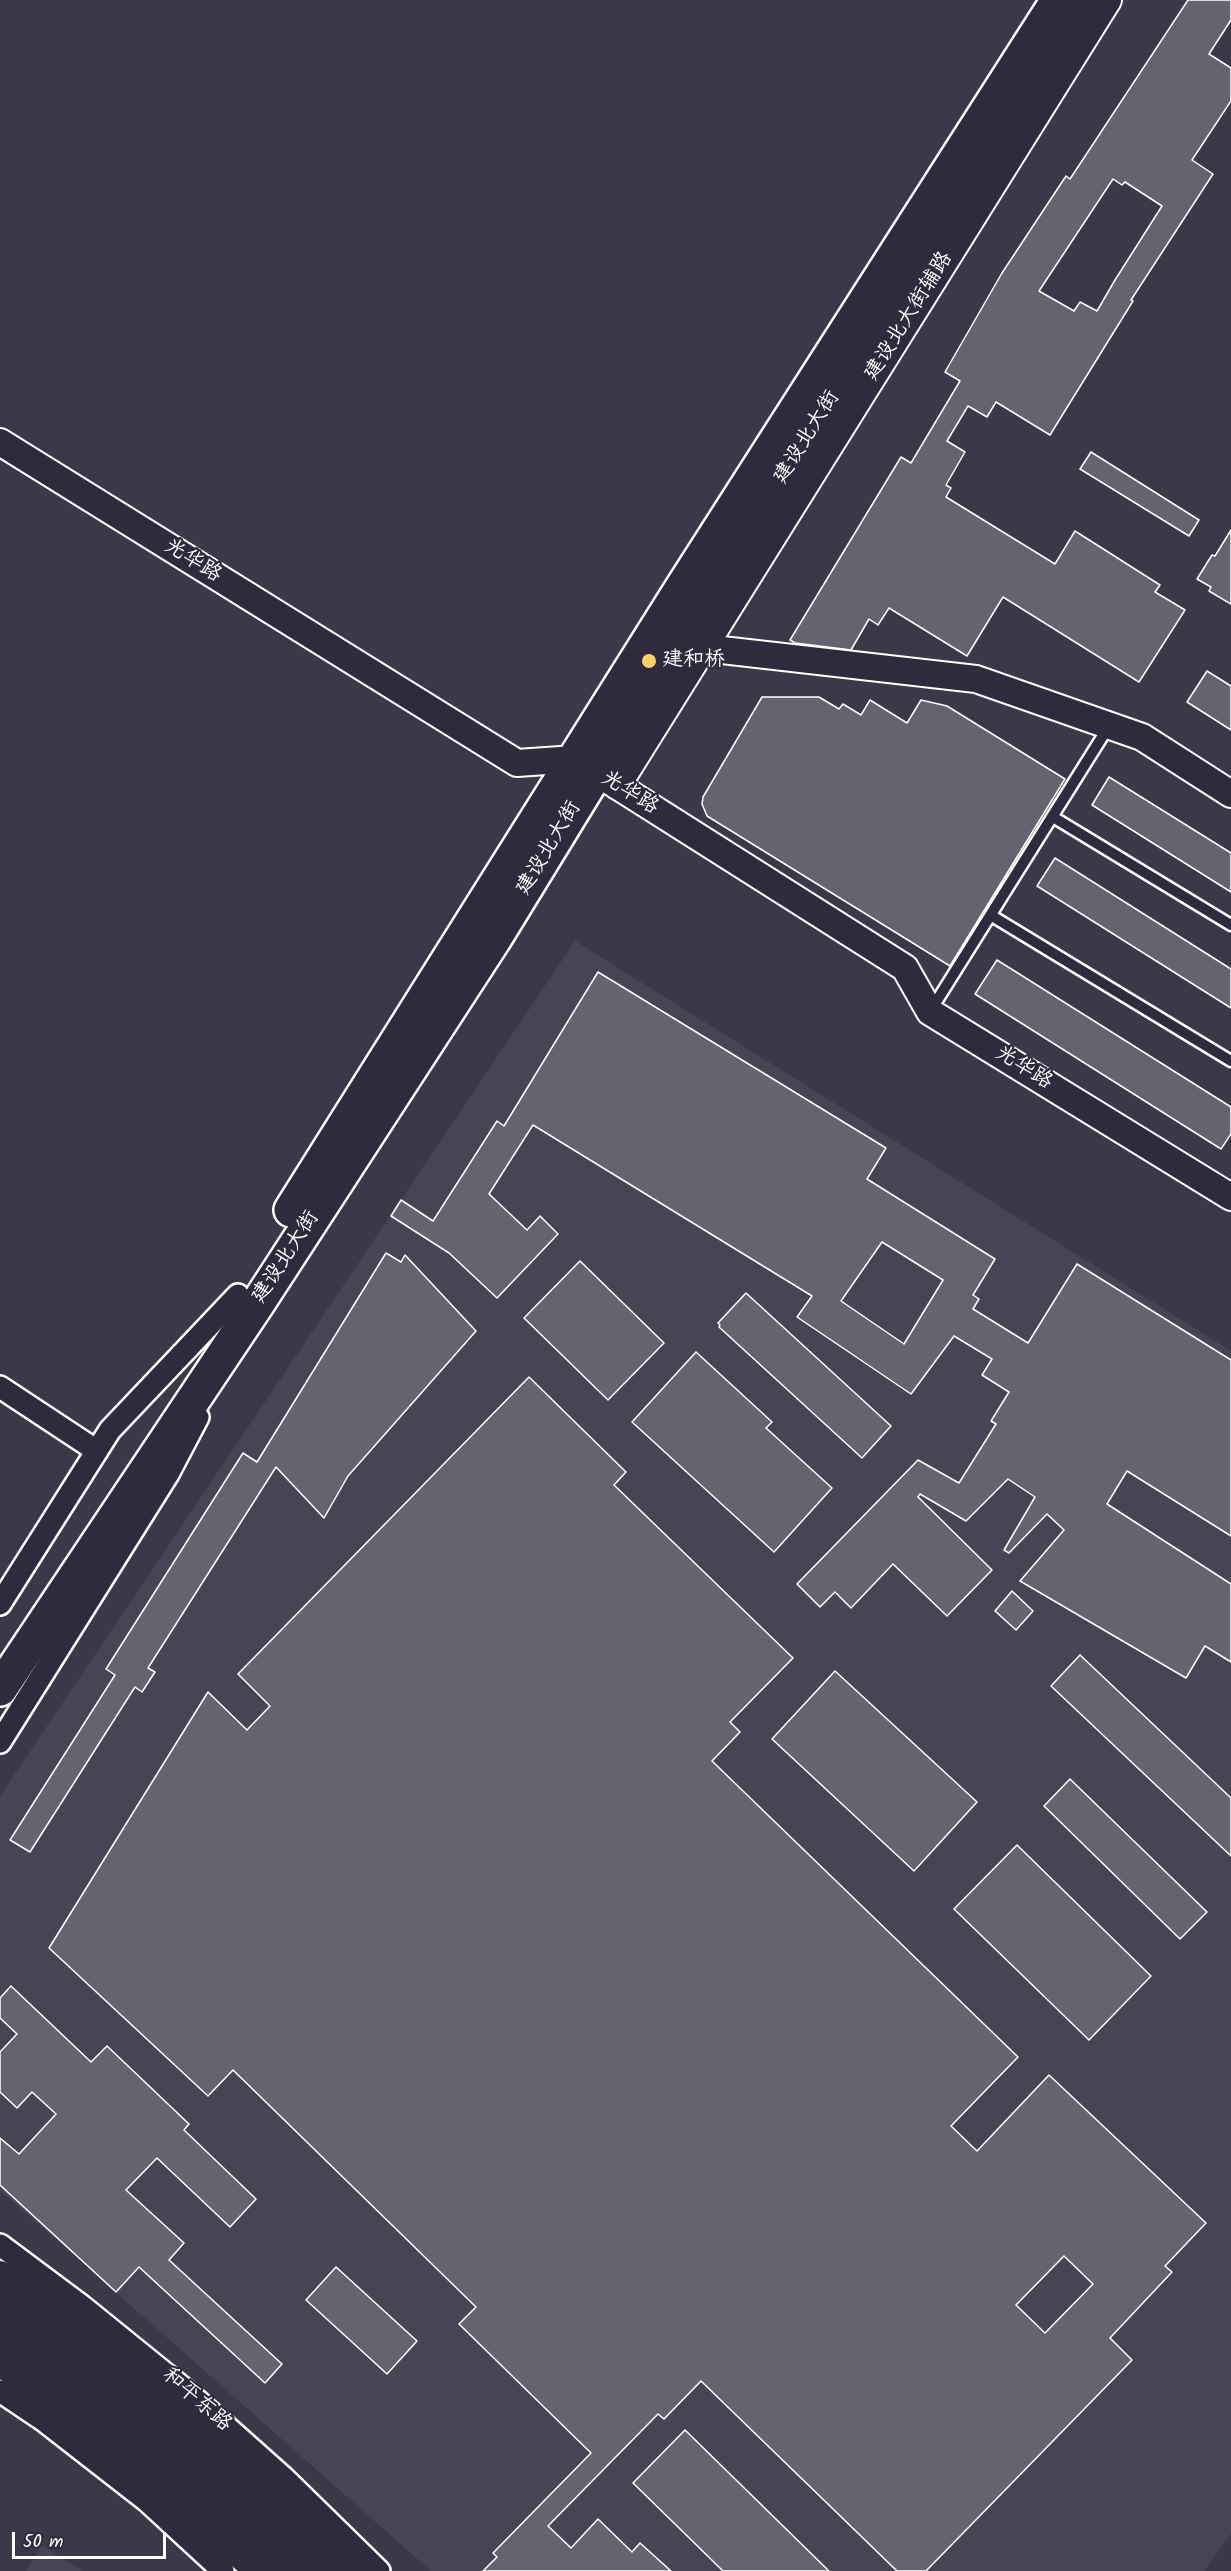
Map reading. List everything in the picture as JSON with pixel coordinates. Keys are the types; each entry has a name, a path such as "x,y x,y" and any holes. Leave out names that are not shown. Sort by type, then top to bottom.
{"main road":[{"path":"596,773 1058,0"},
{"name":"建设北大街","path":"0,1689 245,1304 495,938 596,773 690,646 1085,0"},
{"path":"0,1665 245,1304"},
{"name":"和平东路","path":"0,2275 128,2368 207,2430 354,2571"},
{"name":"和平东路","path":"0,2303 146,2411 325,2571"},
{"path":"0,2337 129,2432 284,2571"},
{"path":"0,2362 122,2451 260,2571"}],"street":[{"name":"建设北大街辅路","path":"690,646 1108,0"},
{"name":"光华路","path":"0,442 516,763 596,773 905,968 930,1012 1231,1197"},
{"path":"690,646 976,679 1142,737 1231,794"},
{"path":"0,1604 110,1430 245,1304"},
{"path":"0,1742 168,1474 245,1304"},
{"path":"0,1387 97,1450"},
{"name":"和平东路","path":"0,2245 83,2307 183,2388 284,2478 379,2571"},
{"path":"0,2391 43,2420 147,2501 223,2571"}],"lane":[{"path":"930,1012 1109,726"},
{"path":"1053,817 1231,925"},
{"path":"992,916 1231,1061"}],"shaded area":[{"path":"575,941 1231,1351 1231,2534 1204,2571 431,2571 0,2190 0,1796"},
{"path":"42,2545 82,2571 26,2571"}],"building":[{"path":"1188,0 1231,0 1231,20 1209,54 1231,68 1231,101 1192,160 1213,174 1131,300 1133,301 1050,435 996,402 987,417 968,406 947,441 965,452 946,485 951,488 946,497 1055,564 1075,531 1160,585 1155,592 1185,610 1139,682 1003,597 967,656 889,608 878,625 869,619 851,650 795,643 790,640 901,457 911,463 960,381 945,372 1002,273 1066,176 1070,179","holes":["1113,179 1122,185 1125,182 1162,206 1097,311 1080,302 1074,311 1039,291"]},
{"path":"1091,452 1199,520 1189,536 1080,469"},
{"path":"1231,530 1231,604 1209,591 1211,587 1197,579"},
{"path":"1207,671 1231,686 1231,730 1187,702"},
{"path":"762,697 819,697 839,709 843,704 861,715 870,700 907,723 921,700 947,706 1065,779 950,966 707,816 702,804 703,797"},
{"path":"1109,777 1231,853 1231,892 1092,805"},
{"path":"1055,858 1231,969 1231,1008 1037,886"},
{"path":"997,960 1231,1107 1231,1134 1221,1149 975,994"},
{"path":"598,972 886,1148 867,1179 995,1259 973,1295 979,1299 973,1309 1028,1343 1077,1264 1231,1360 1231,1536 1127,1471 1107,1504 1231,1584 1231,1662 1205,1646 1186,1678 1020,1581 1064,1530 1047,1514 1009,1553 1004,1550 1035,1497 1008,1479 966,1521 920,1494 918,1497 992,1570 947,1616 893,1564 851,1608 835,1592 820,1607 797,1584 918,1460 959,1483 996,1424 991,1421 1009,1392 982,1375 992,1359 954,1336 911,1394 797,1317 812,1296 533,1125 489,1194 527,1230 540,1216 558,1234 497,1298 449,1253 391,1216 401,1200 433,1221 497,1121 504,1126","holes":["882,1242 943,1280 904,1344 841,1301"]},
{"path":"386,1253 401,1262 405,1255 476,1331 348,1476 324,1518 276,1467 148,1668 155,1672 142,1692 135,1687 30,1852 10,1840 115,1675 106,1669 243,1453 257,1462"},
{"path":"580,1261 664,1343 608,1400 524,1318"},
{"path":"746,1293 891,1426 862,1458 719,1327 718,1323"},
{"path":"696,1352 772,1422 766,1428 832,1488 774,1552 632,1422"},
{"path":"529,1377 626,1472 614,1485 793,1658 730,1722 740,1732 712,1761 1018,2057 951,2126 977,2151 1049,2075 1206,2223 1165,2266 1172,2272 1110,2338 1132,2360 926,2571 897,2571 701,2381 664,2419 658,2414 548,2526 571,2548 598,2519 632,2552 640,2543 671,2571 483,2571 497,2557 493,2553 591,2453 459,2324 476,2307 233,2070 208,2096 49,1948 208,1692 247,1730 270,1706 238,1674","holes":["1064,2256 1093,2284 1045,2333 1016,2305"]},
{"path":"1012,1591 1033,1611 1016,1630 995,1611"},
{"path":"1080,1655 1231,1798 1231,1856 1051,1686"},
{"path":"835,1671 977,1802 914,1871 772,1739"},
{"path":"1070,1779 1207,1912 1180,1939 1044,1806"},
{"path":"1017,1845 1151,1976 1089,2040 954,1909"},
{"path":"11,1986 91,2062 107,2046 189,2124 184,2130 256,2199 230,2227 157,2158 126,2190 184,2243 169,2260 282,2364 265,2383 139,2267 116,2292 0,2185 0,2138 19,2154 56,2114 32,2092 17,2108 0,2092 0,2052 17,2034 0,2018 0,1998"},
{"path":"336,2267 417,2341 387,2374 306,2300"},
{"path":"685,2430 829,2571 723,2571 633,2483"}],"place":[{"name":"建和桥","path":"649,661"}]}
